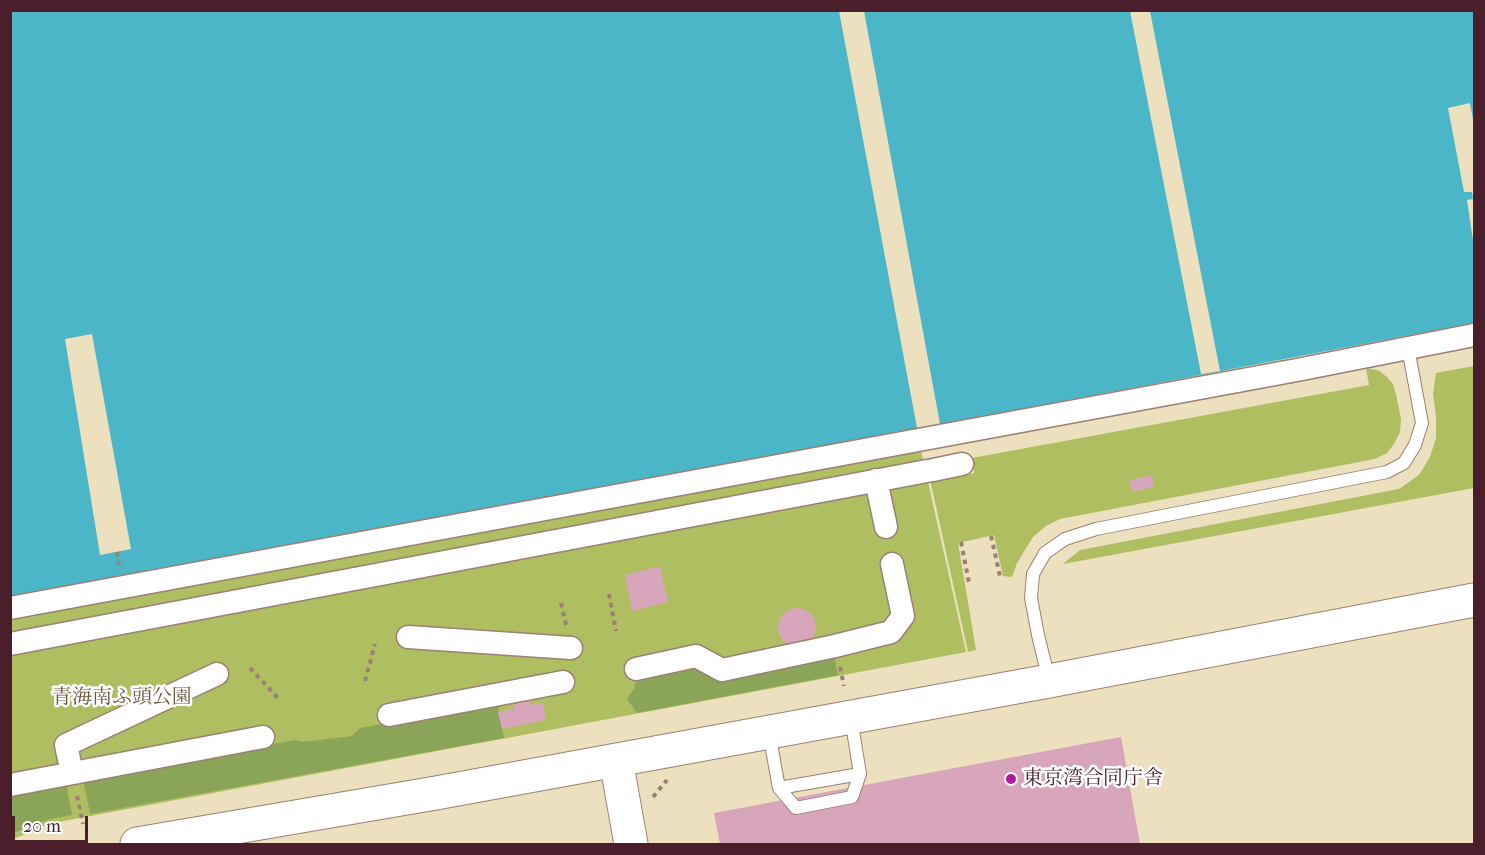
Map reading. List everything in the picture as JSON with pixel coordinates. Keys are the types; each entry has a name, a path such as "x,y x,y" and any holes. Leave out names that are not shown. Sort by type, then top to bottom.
{"street":[{"path":"10,608 1474,335"},
{"path":"10,644 962,464"},
{"path":"876,480 886,527"},
{"path":"636,669 696,656 722,670 891,632 903,616 892,564"},
{"path":"137,844 436,794 1474,600"},
{"path":"408,637 571,648"},
{"path":"72,773 66,745 217,674"},
{"path":"389,715 563,682"},
{"path":"10,785 263,737"},
{"path":"616,760 631,844"}],"lane":[{"path":"1049,681 1031,598 1033,574 1045,553 1065,539 1096,529 1387,472 1404,463 1415,445 1422,423 1408,348"},
{"path":"769,732 779,788 796,808 852,797 860,774 850,717"},
{"path":"779,788 860,774"}],"path":[{"path":"991,536 1000,576"},
{"path":"961,542 969,583"},
{"path":"609,594 616,631"},
{"path":"365,681 375,644"},
{"path":"250,668 278,698"}],"green space":[{"path":"1474,366 1474,488 1063,564 1080,550 1399,489 1419,475 1430,457 1436,438 1433,394 1436,373"},
{"path":"1366,368 1378,370 1393,384 1401,419 1400,432 1394,444 1387,453 1375,459 1060,519 1046,526 1033,537 1017,563 1012,577 1003,576 994,535 958,543 976,650 968,652 929,475 950,470 953,478 974,473 972,458 1369,385"},
{"name":"青海南ふ頭公園","path":"920,446 966,652 53,823 11,840 11,605"},
{"path":"834,656 838,675 637,713 627,699 634,689 637,677 693,662"},
{"path":"497,703 504,738 90,814 83,778 295,740 303,742 352,736 360,728"},
{"path":"66,783 72,815 50,819 11,834 11,795"}],"water":[{"path":"11,11 1474,11 1474,323 11,601"}],"pier":[{"path":"839,11 864,11 940,424 917,428"},
{"path":"1130,11 1150,11 1220,371 1201,374"},
{"path":"1470,103 1474,125 1474,247 1467,200 1473,199 1472,192 1464,192 1448,108"},
{"path":"92,334 131,549 100,555 65,339"}],"building":[{"path":"1152,475 1154,487 1132,492 1129,480"},
{"path":"660,566 668,602 632,611 625,575"},
{"path":"797,608 810,614 816,627 810,640 797,646 784,640 778,627 784,614"},
{"path":"529,701 530,705 543,703 546,720 502,729 498,712 514,709 513,704"},
{"name":"東京湾合同庁舎","path":"1121,737 1140,844 720,844 714,813"}],"place":[{"name":"東京湾合同庁舎","path":"1011,779"}]}
